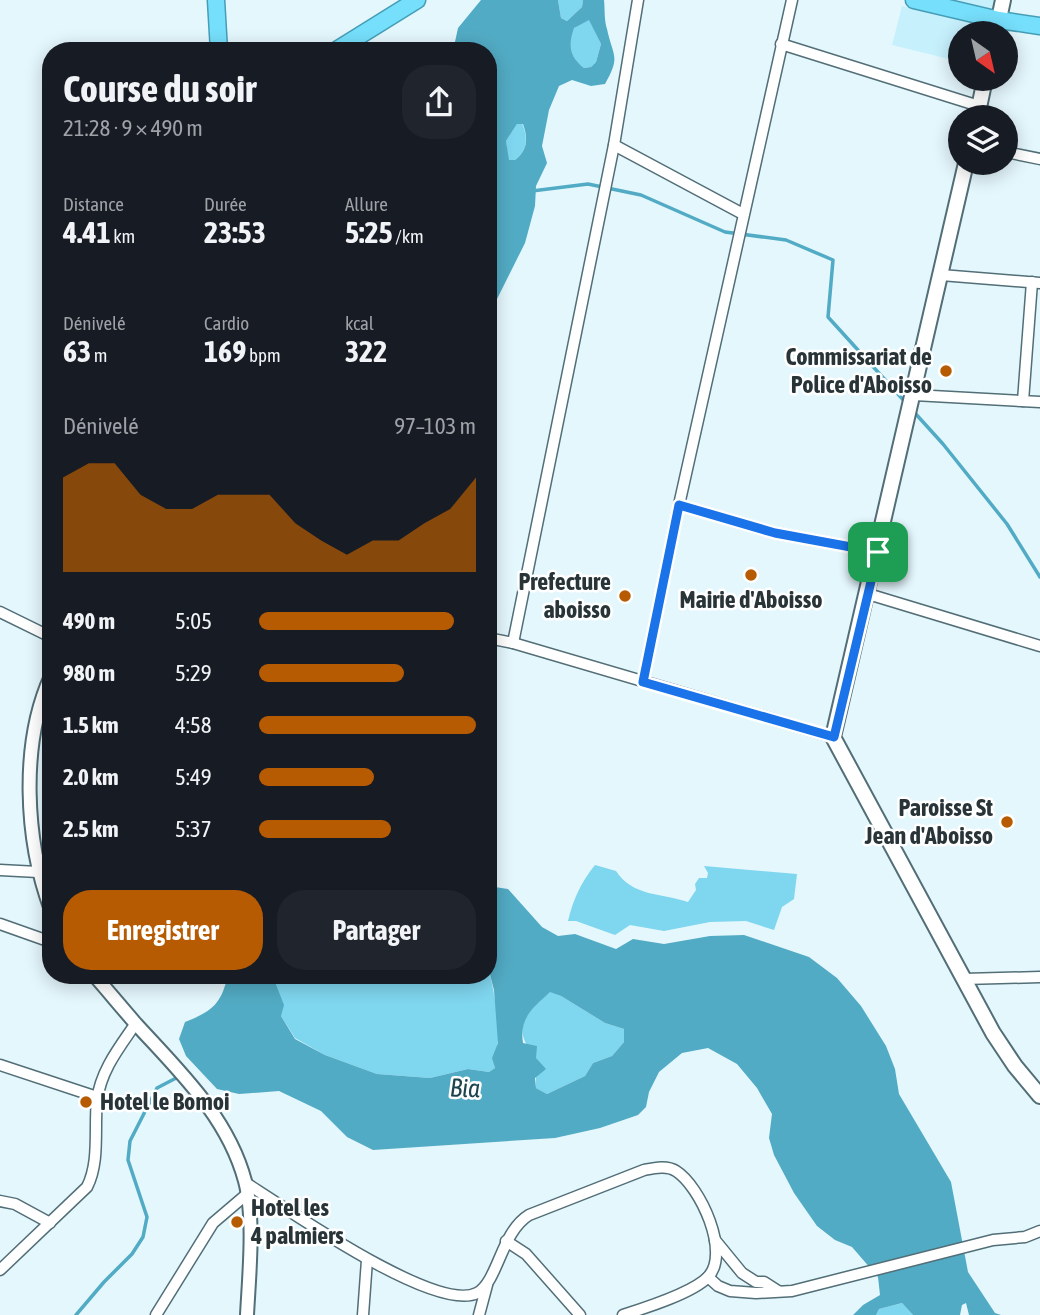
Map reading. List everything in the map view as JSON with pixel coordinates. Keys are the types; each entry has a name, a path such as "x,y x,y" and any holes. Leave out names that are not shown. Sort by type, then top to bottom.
{"highway":[{"path":"216,0 218,42"},
{"path":"349,42 417,0"},
{"path":"914,0 979,21"},
{"path":"1018,27 1040,26"}],"main road":[{"path":"998,21 1003,0"},
{"path":"963,175 834,737 993,1032 1040,1096"}],"street":[{"path":"513,643 614,145 638,0"},
{"path":"643,682 679,505 792,0"},
{"path":"781,44 958,105"},
{"path":"614,145 743,214"},
{"path":"1018,154 1040,159"},
{"path":"941,275 1036,283 1023,401"},
{"path":"914,395 1040,402"},
{"path":"679,505 775,533 878,552"},
{"path":"868,594 1040,646"},
{"path":"0,612 42,633"},
{"path":"497,640 834,737"},
{"path":"42,703 30,760 30,803 38,872 42,883"},
{"path":"0,870 38,872"},
{"path":"0,924 42,939"},
{"path":"964,979 1040,977"},
{"path":"102,984 205,1102 238,1159 246,1189 250,1239 247,1315"},
{"path":"0,1270 87,1187 92,1178 97,1097 106,1065 136,1023"},
{"path":"0,1065 97,1097"},
{"path":"480,1315 487,1283 506,1241 520,1221 529,1215 644,1170 663,1167 675,1170 691,1185 705,1212 715,1239 716,1262 708,1277 654,1305 623,1315"},
{"path":"246,1189 367,1260 418,1283 446,1293 467,1296 479,1292 487,1283"},
{"path":"156,1315 213,1223 246,1189"},
{"path":"0,1201 15,1204 50,1223"},
{"path":"708,1277 718,1286 730,1291 792,1291 993,1240 1025,1237 1040,1231"},
{"path":"715,1239 742,1273 756,1282 764,1282 778,1292"},
{"path":"506,1241 526,1254 580,1315"},
{"path":"363,1315 367,1260"}],"shaded area":[{"path":"558,0 583,0 582,7 567,21 561,18"},
{"path":"936,0 998,0 994,14"},
{"path":"902,6 963,21 948,21 948,59 892,45"},
{"path":"589,19 601,44 596,62 591,67 584,68 570,50 569,39 574,28"},
{"path":"522,123 525,148 515,160 508,160 506,141 517,124"},
{"path":"595,865 616,871 639,890 688,902 696,890 695,884 699,878 707,878 708,873 704,866 797,874 794,899 782,907 774,930 746,921 710,922 664,931 630,925 615,935 576,921 568,921 578,892"},
{"path":"275,984 492,984 498,1023 495,1068 489,1072 468,1069 430,1078 377,1074 325,1055 295,1038 281,1016"},
{"path":"550,991 605,1023 624,1029 624,1042 612,1056 593,1063 585,1076 547,1094 536,1088 536,1058 528,1047 522,1030 528,1015"},
{"path":"902,1303 913,1315 876,1315 879,1309"}],"water":[{"path":"481,0 558,0 561,18 567,21 582,7 583,0 604,0 606,26 614,56 613,68 605,84 591,86 572,80 559,86 549,110 542,146 547,163 536,186 535,206 525,243 497,299 497,42 455,42 458,28","holes":["589,20 601,44 596,62 591,67 584,68 571,50 574,28","517,124 523,124 526,144 515,160 509,160 506,141"]},
{"name":"Bia","path":"497,887 508,889 542,927 558,936 575,934 616,949 633,939 664,944 710,936 744,935 809,957 837,978 861,1006 886,1046 895,1069 899,1094 951,1182 968,1272 995,1313 1001,1315 969,1315 966,1303 962,1305 960,1315 913,1315 902,1303 879,1309 876,1315 853,1315 880,1295 878,1277 852,1247 835,1240 817,1226 794,1193 774,1155 769,1138 772,1114 757,1088 737,1064 708,1048 682,1053 659,1072 649,1092 646,1107 638,1115 600,1128 555,1138 373,1150 347,1137 321,1111 279,1091 239,1094 217,1089 186,1056 179,1039 185,1022 209,1010 219,1000 225,984 276,984 284,1005 281,1016 295,1039 325,1055 377,1074 430,1078 468,1069 489,1072 495,1068 492,1058 498,1043 492,984 497,984","holes":["550,992 605,1023 624,1029 624,1042 612,1056 593,1063 585,1076 547,1094 536,1088 535,1078 546,1069 536,1058 537,1046 523,1043 522,1034 525,1020 538,1003"]}],"waterway":[{"path":"532,191 588,184 641,195 725,232 786,240 833,260 828,317 907,404"},
{"path":"914,412 1007,524 1040,577"},
{"path":"76,1315 132,1254 143,1237 147,1217 128,1160 130,1141 157,1088 180,1076"}],"place":[{"name":"Commissariat de Police d'Aboisso","path":"946,371"},
{"name":"Mairie d'Aboisso","path":"751,575"},
{"name":"Prefecture aboisso","path":"625,596"},
{"name":"Paroisse St Jean d'Aboisso","path":"1007,822"},
{"name":"Hotel le Bomoi","path":"86,1102"},
{"name":"Hotel les 4 palmiers","path":"237,1222"}],"route":[{"path":"679,505 775,533 878,552 834,737 643,682 679,505"}]}
